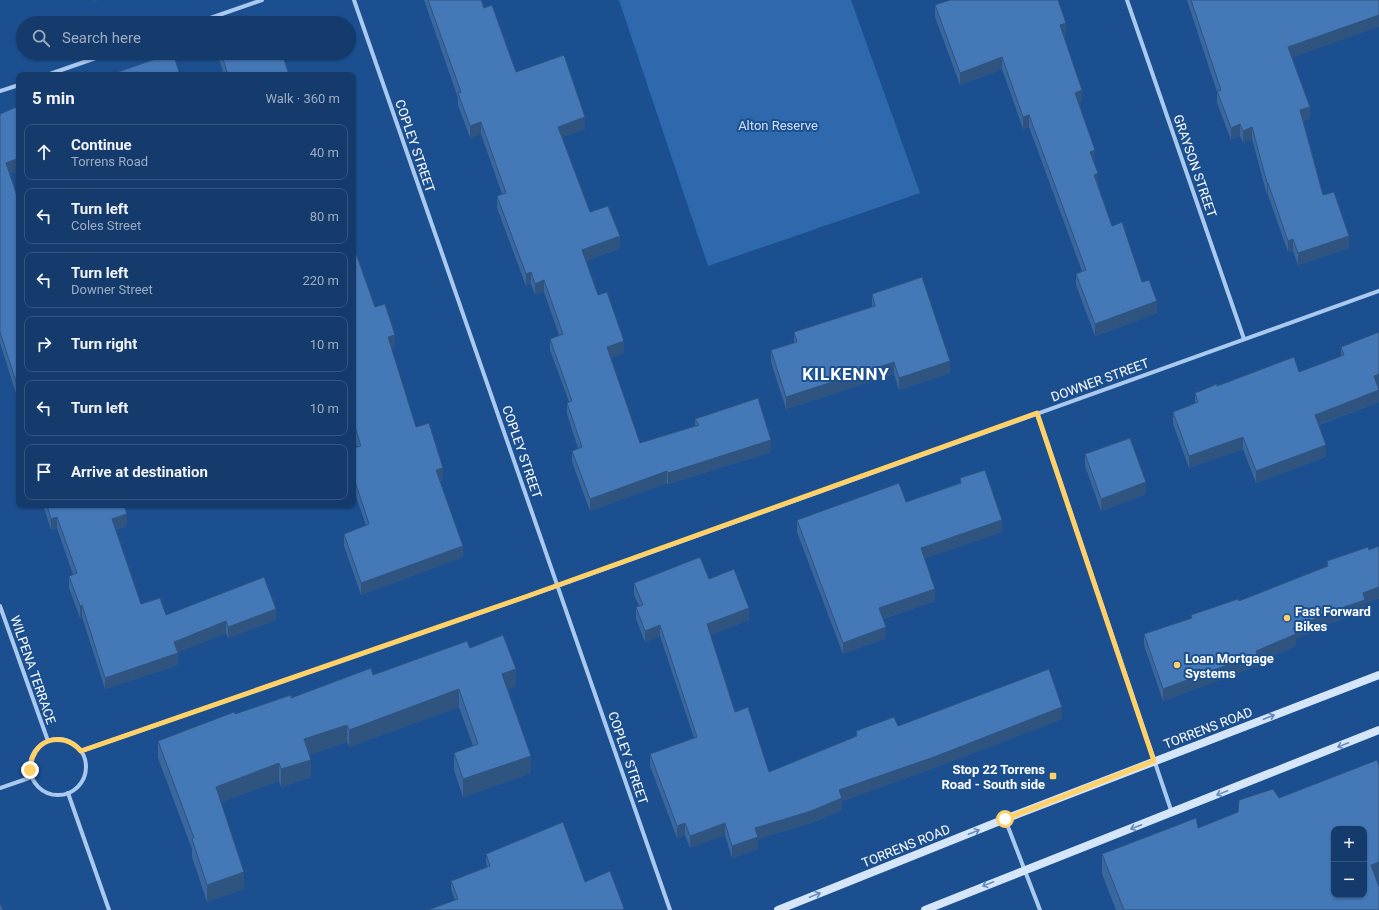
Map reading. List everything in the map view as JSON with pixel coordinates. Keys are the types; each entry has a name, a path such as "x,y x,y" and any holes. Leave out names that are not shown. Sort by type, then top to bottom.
{"main road":[{"name":"TORRENS ROAD","path":"778,910 1005,819 1379,675"},
{"path":"925,910 1379,730"}],"street":[{"path":"216,16 262,0"},
{"name":"COPLEY STREET","path":"354,0 670,910"},
{"name":"GRAYSON STREET","path":"1126,0 1244,339"},
{"path":"56,72 90,60"},
{"path":"0,91 16,86"},
{"name":"DOWNER STREET","path":"81,751 557,586 1379,291"},
{"path":"1037,413 1172,813"},
{"name":"WILPENA TERRACE","path":"0,606 48,741"},
{"path":"60,739 66,740 81,751 86,762 85,775 78,786 68,793 55,795 44,791 32,777 30,763 32,756 41,745 48,741 60,739"},
{"path":"0,788 32,777"},
{"path":"68,793 109,910"},
{"path":"1005,819 1040,910"}],"green space":[{"name":"Alton Reserve","path":"619,0 851,0 920,193 708,266"}],"building":[{"path":"428,0 481,0 484,8 492,5 516,72 564,55 585,117 558,127 590,212 608,206 620,236 582,250 598,295 607,292 624,341 607,347 640,443 699,425 695,419 758,398 771,440 668,473 667,471 590,499 572,451 582,447 567,403 572,401 550,339 563,334 544,280 535,284 531,272 526,274 497,196 506,193 481,122 470,126 458,93 461,92"},
{"path":"950,0 1058,0 1066,23 1060,25 1082,90 1075,93 1095,150 1090,152 1098,173 1094,175 1112,226 1122,222 1142,282 1149,280 1157,301 1095,324 1076,274 1086,270 1029,115 1023,117 1002,57 960,73 935,5"},
{"path":"1191,0 1379,0 1379,15 1288,47 1310,107 1300,110 1323,195 1334,192 1349,236 1298,253 1293,239 1288,241 1267,183 1252,127 1243,131 1240,124 1231,128 1217,91 1221,90"},
{"path":"153,60 175,60 179,72 118,72"},
{"path":"223,60 284,60 288,72 227,72"},
{"path":"16,107 16,159 6,163 16,193 16,382 0,332 0,114"},
{"path":"356,253 375,307 385,304 395,335 388,337 416,427 429,423 443,468 436,470 463,546 361,583 344,534 369,524 356,484 356,447 361,446 356,430"},
{"path":"922,277 950,361 899,378 894,362 786,397 771,350 797,342 794,332 875,306 872,294"},
{"path":"1379,332 1379,374 1374,376 1379,390 1315,415 1326,445 1256,471 1243,437 1189,456 1173,412 1198,402 1195,393 1294,357 1299,372 1344,355 1341,347"},
{"path":"1130,438 1146,482 1101,499 1085,454"},
{"path":"985,470 1002,520 921,548 935,589 879,608 886,627 843,643 797,520 899,483 906,502 961,483 960,478"},
{"path":"48,508 125,508 127,514 112,519 141,604 160,598 166,615 264,577 276,609 228,627 226,621 174,642 178,653 105,678 82,605 80,606 69,576 77,573 57,517 51,519"},
{"path":"1379,546 1379,587 1363,593 1365,600 1314,617 1315,619 1293,628 1296,634 1256,651 1257,654 1163,689 1144,634 1192,618 1191,615 1238,599 1239,601 1328,566 1327,561 1368,547 1369,550"},
{"path":"700,557 709,579 734,569 749,608 707,624 735,712 748,707 769,772 857,736 856,731 894,717 898,726 1049,669 1062,707 934,757 839,790 842,798 811,811 755,828 758,837 732,846 725,823 690,836 685,823 677,826 650,754 697,737 660,625 645,631 636,607 643,605 634,583"},
{"path":"503,635 516,669 502,674 531,756 463,779 454,753 478,744 459,689 349,730 347,725 304,739 311,760 281,769 279,763 216,787 244,872 207,885 192,839 194,838 158,741 234,712 235,714 291,695 291,698 371,668 373,675 467,641 470,648"},
{"path":"1377,760 1379,765 1379,862 1371,865 1379,887 1379,910 1124,910 1102,854 1196,818 1198,828 1238,812 1239,800 1273,789 1279,798"},
{"path":"563,822 585,882 610,871 624,908 623,910 428,910 458,899 451,881 490,866 486,854"},
{"path":"0,903 3,910 0,910"}],"place":[{"name":"Fast Forward Bikes","path":"1287,618"},
{"name":"Loan Mortgage Systems","path":"1177,665"},
{"name":"Stop 22 Torrens Road - South side","path":"1053,776"}],"district":[{"name":"KILKENNY","path":"846,374"}],"route":[{"path":"30,770 32,756 36,750 41,745 53,739 72,742 81,751 525,597 1037,413 1154,761 1005,819"}]}
